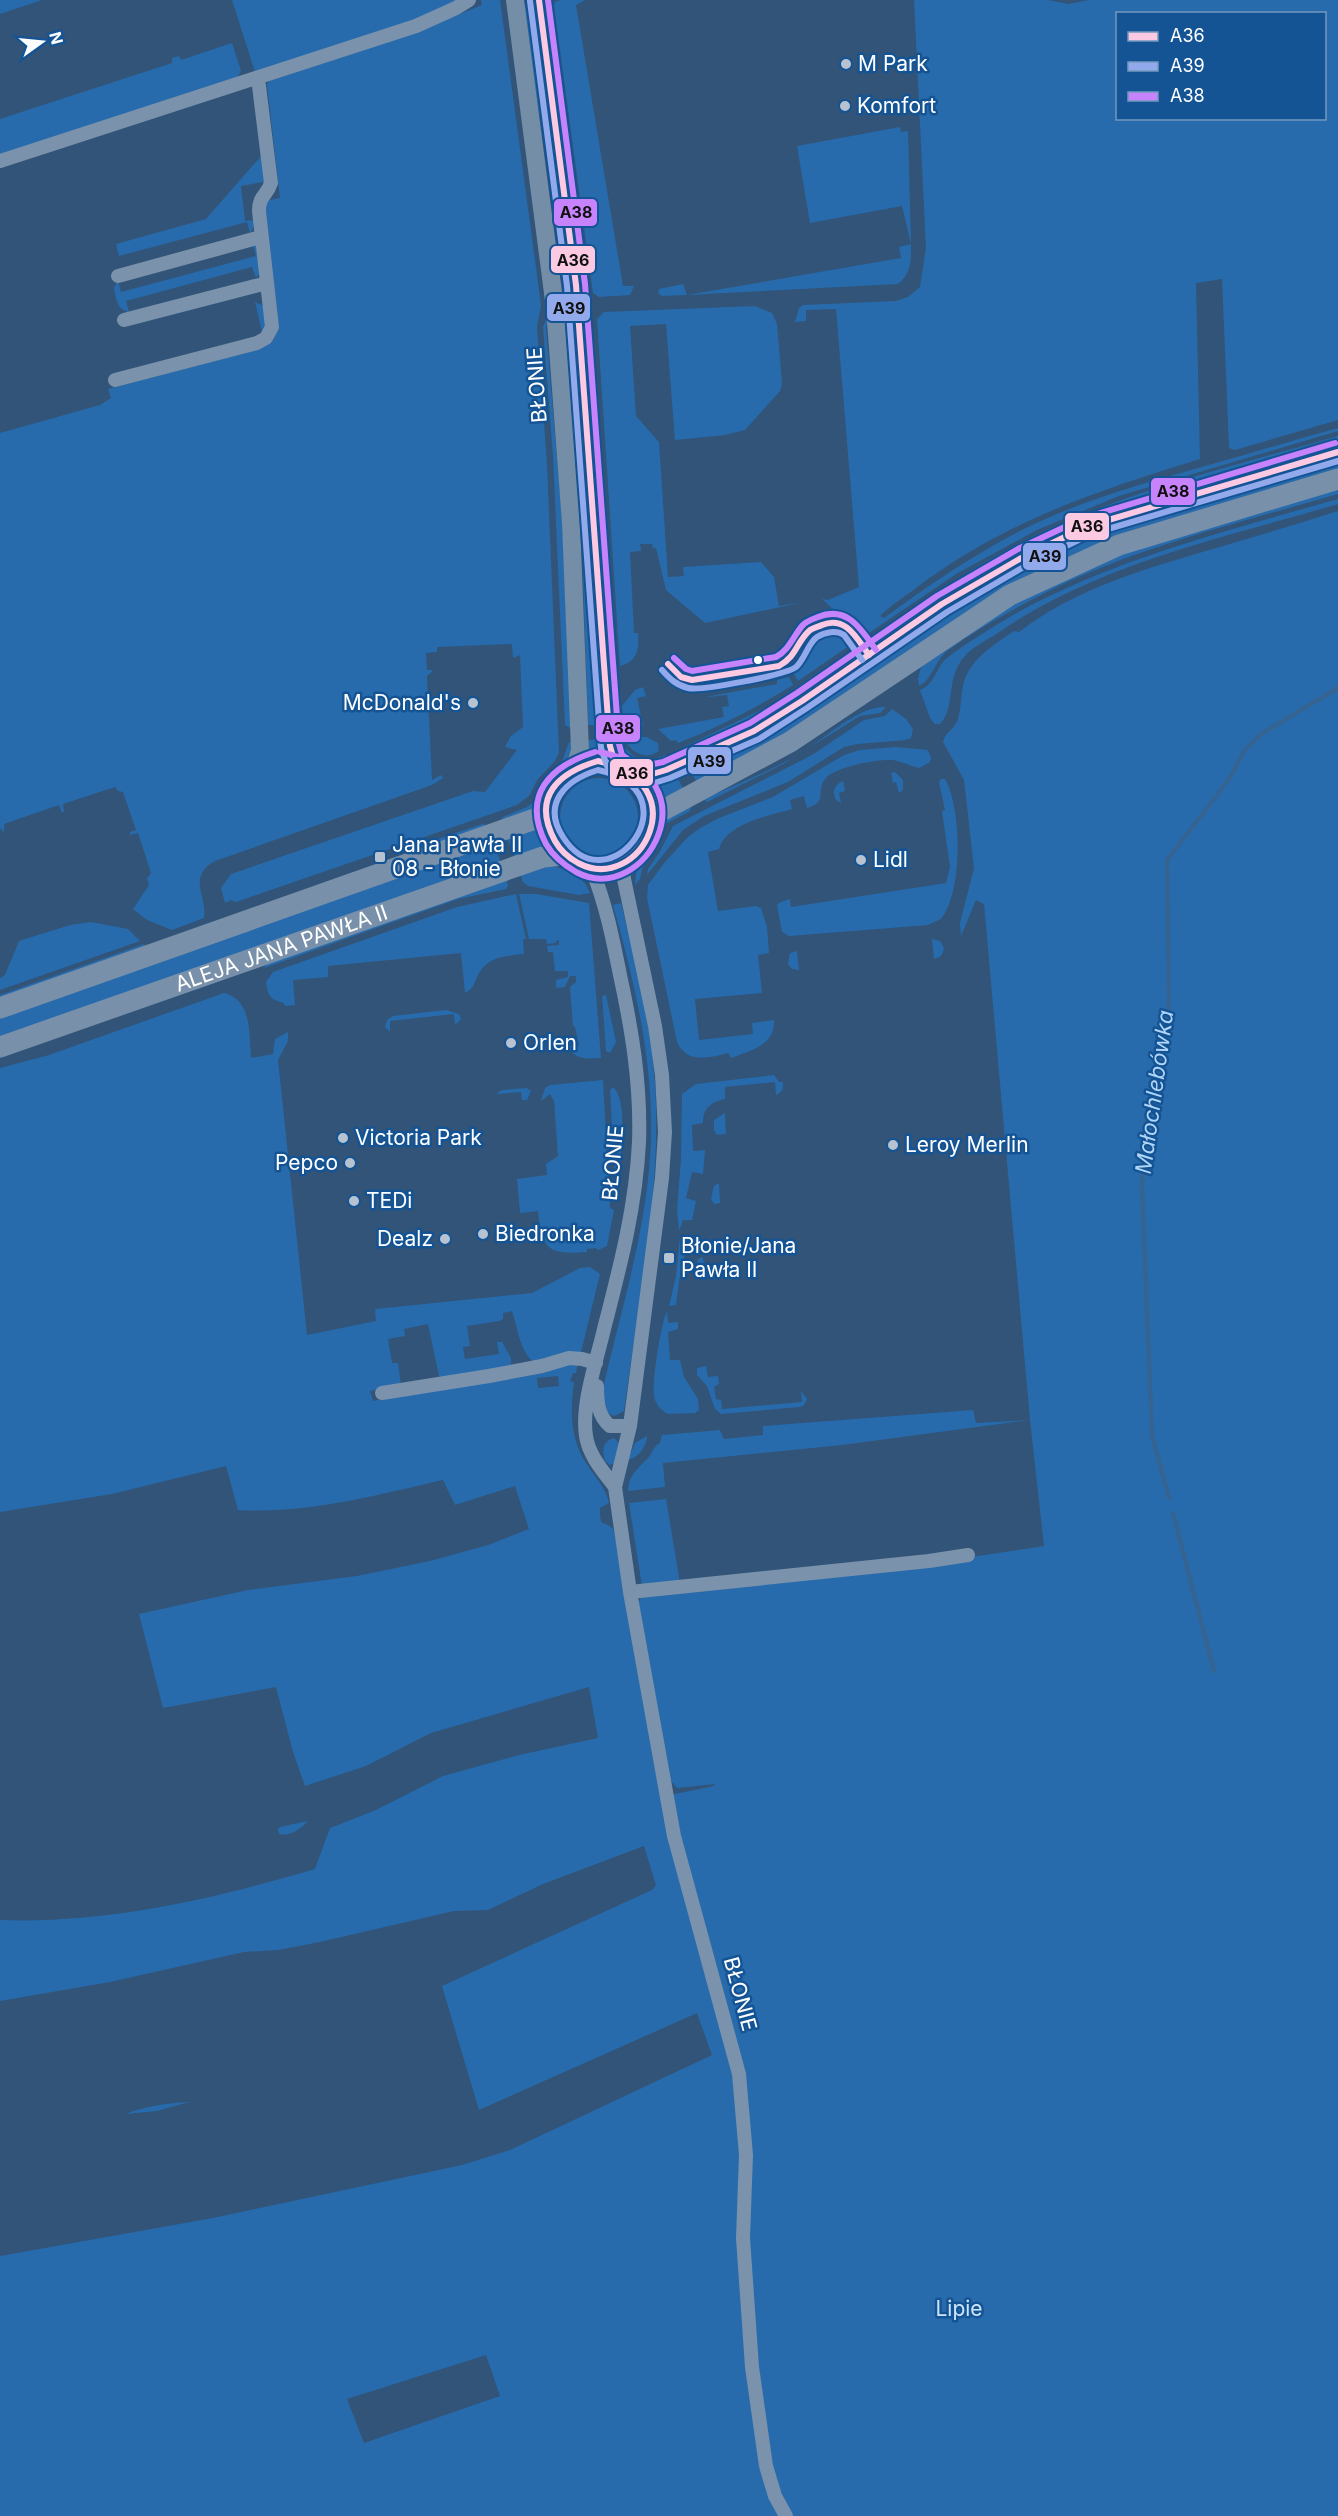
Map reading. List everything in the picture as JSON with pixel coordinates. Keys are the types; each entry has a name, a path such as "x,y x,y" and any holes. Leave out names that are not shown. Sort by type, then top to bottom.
{"main road":[{"name":"BŁONIE","path":"515,0 555,308 571,523 580,750 575,768"},
{"path":"539,0 575,275 610,746 614,760 629,771 646,787 652,800 654,815 650,831 641,848 623,864 592,870 564,855 552,840 546,815 548,801 554,787 563,776 575,768 598,761 629,771 646,776 666,770 754,731 802,701 942,603 1023,557 1079,530 1117,516 1338,452"},
{"path":"654,815 790,742 1010,595 1071,565 1119,545 1338,479"},
{"name":"ALEJA JANA PAWŁA II","path":"0,1008 546,815"},
{"name":"ALEJA JANA PAWŁA II","path":"0,1047 543,857 564,855"}],"street":[{"path":"0,161 416,26 469,0"},
{"path":"115,380 257,343 266,338 272,327 259,202 271,183 258,78"},
{"path":"118,276 261,237"},
{"path":"124,320 267,283"},
{"name":"BŁONIE","path":"623,864 624,879 660,1053 665,1132 662,1178 630,1426 615,1486 630,1592 674,1836 739,2074 746,2155 743,2238 752,2367 765,2466 775,2496 786,2516"},
{"name":"BŁONIE","path":"592,870 611,930 626,1004 637,1069 639,1115 638,1167 632,1212 596,1363 586,1419 586,1439 595,1461 615,1486"},
{"path":"382,1393 489,1376 542,1366 569,1358 582,1359 596,1363 598,1402 603,1420 610,1426 630,1426"},
{"path":"630,1592 968,1555"}],"green space":[{"path":"0,0 42,0 0,14"},
{"path":"232,0 460,0 412,21 255,72"},
{"path":"481,0 500,0 541,305 537,327 547,464 559,752 555,761 537,780 530,795 517,805 236,902 231,900 225,903 221,888 231,874 473,791 485,792 517,750 505,747 511,736 523,727 520,655 513,658 512,644 437,647 437,652 426,653 427,670 432,670 427,676 432,780 441,775 443,778 432,785 215,861 206,867 200,881 204,918 172,930 147,920 133,909 149,885 147,878 151,873 138,833 130,835 130,832 136,830 123,792 118,791 115,787 63,804 62,813 59,805 4,824 4,832 0,828 0,433 100,405 111,398 108,389 260,349 272,342 279,328 265,201 280,198 267,85 269,81 403,37 482,5"},
{"path":"585,0 576,5 623,286 634,286 630,295 599,297 593,293 554,6 555,2"},
{"path":"914,0 1048,0 1068,4 1089,0 1338,0 1338,420 1235,450 1229,448 1222,279 1196,283 1200,459 1087,496 982,544 949,565 880,616 884,618 986,550 1022,530 1065,511 1153,481 1338,428 1338,431 1119,496 1037,530 956,574 869,633 852,616 835,611 822,599 828,600 859,587 836,309 806,310 806,321 795,322 799,308 803,305 896,301 908,297 920,287 926,248"},
{"path":"550,2 589,295 583,271 549,11"},
{"path":"525,7 528,9 555,182 567,288 535,85"},
{"path":"232,43 241,71 237,78 0,157 0,119 172,63 172,58 179,56 181,60"},
{"path":"900,127 901,132 908,131 911,244 902,206 810,223 797,146"},
{"path":"262,155 266,186 262,182 241,186 245,221 256,220 250,233 247,222 119,256 116,244 206,219"},
{"path":"911,244 911,261 908,271 898,284 688,295 901,258 899,247"},
{"path":"253,245 256,246 260,273 256,278 252,267 126,301 129,312 122,309 118,303 114,288 118,281 121,292 256,256"},
{"path":"683,284 687,295 662,296 658,293 659,289"},
{"path":"255,302 264,306 267,326 262,332"},
{"path":"755,306 772,313 777,324 782,383 780,391 745,430 725,435 675,440 666,324 630,326 636,416 659,442 668,577 684,576 683,567 761,562 774,577 779,606 804,602 705,623 666,590 656,548 653,548 652,544 640,544 641,551 630,552 634,633 638,633 638,644 634,658 620,666 597,319 604,312"},
{"path":"549,313 546,328 562,517 570,728 565,725 553,456 543,327"},
{"path":"592,315 616,675 613,672 589,338 589,323"},
{"path":"1338,436 1338,442 1182,487 876,637 873,635 996,556 1076,517 1187,479"},
{"path":"580,454 600,725 588,725"},
{"path":"1338,459 1338,471 1110,540 1067,557 1028,576 817,716 697,783 690,769 1001,578 1099,532"},
{"path":"1338,488 1338,494 1184,538 1109,564 1037,597 979,629 947,651 927,679 919,686 921,667 1016,602 1120,554"},
{"path":"1338,499 1338,504 1162,555 1077,589 1036,609 967,653 954,674 945,717 940,724 935,724 930,718 920,690 930,682 942,663 967,643 1022,610 1060,591 1137,560"},
{"name":"Lipie","path":"1338,511 1338,2516 791,2516 774,2480 751,2311 742,2077 670,1795 715,1784 677,1788 667,1776 638,1603 642,1595 944,1561 1044,1546 1030,1420 984,904 976,900 961,936 960,923 974,868 964,780 943,742 944,739 958,719 963,686 970,668 983,654 1014,631 1019,632 1062,604 1108,583"},
{"path":"828,631 837,632 849,646 798,681 792,671 812,642"},
{"path":"850,651 850,655 774,710 722,738 683,753 684,747 767,707"},
{"path":"789,677 793,685 723,724 678,743 676,740 671,741 658,729 724,717 722,707 729,706 727,695 705,697 777,684 777,680"},
{"path":"643,687 646,696 637,698 643,726 624,728 622,706 635,690"},
{"path":"886,707 880,713 860,716 810,747 861,713"},
{"path":"892,709 906,719 913,729 911,738 844,747 788,782 704,816 683,830 647,875 648,869 673,826 812,755 864,720 885,716"},
{"path":"634,737 647,737 658,743 659,751 646,755 634,751 627,744"},
{"path":"601,739 602,757 589,758 589,740"},
{"path":"618,739 638,759 649,760 665,755 670,758 653,763 638,763 626,756"},
{"path":"569,742 572,742 570,751 563,767 537,804 531,810 501,821 503,817 535,801 544,782 562,762"},
{"path":"895,747 928,750 930,762 919,768 885,760 837,771 825,779 820,799 814,805 807,808 804,796 790,800 792,809 739,827 723,840 719,849 708,852 718,911 756,906 761,908 767,927 769,953 758,955 762,993 695,999 699,1040 753,1034 752,1023 774,1020 771,1036 766,1041 754,1049 731,1058 728,1053 706,1058 687,1054 677,1042 647,898 648,885 665,862 688,837 700,828 773,797 844,755 860,750"},
{"path":"798,755 707,802 704,799 765,772"},
{"path":"895,772 903,780 903,790 899,793 896,782 893,783 891,773"},
{"path":"676,774 683,789 658,800 650,785"},
{"path":"591,778 607,778 621,784 632,795 638,809 638,825 632,839 621,850 607,856 591,856 577,850 566,839 560,825 560,809 566,795 577,784"},
{"path":"945,779 951,792 955,809 958,850 953,890 941,919 928,925 789,936 782,932 777,905 790,899 791,907 946,883 950,867 942,811 945,810 939,782"},
{"path":"843,781 845,791 839,793 841,803 836,800 834,792"},
{"path":"691,807 690,811 667,823 655,851 642,869 640,879 635,885 636,873 663,823 676,812"},
{"path":"483,824 488,826 440,845 398,852"},
{"path":"540,828 546,846 515,857 507,838"},
{"path":"494,843 501,863 0,1038 0,1016"},
{"path":"549,866 574,874 584,882 590,893 579,895 528,886 523,882 520,874"},
{"path":"506,878 508,885 506,889 458,899 264,968 267,963"},
{"path":"516,894 526,939 523,939 524,954 491,961 485,965 473,986 465,993 461,953 328,966 328,977 293,980 295,1005 285,1006 284,1003 273,999 267,990 266,982 273,972 457,907"},
{"path":"519,894 536,894 589,903 601,1058 578,1056 567,1046 579,1045 573,1026 570,987 576,982 576,976 570,976 565,987 556,988 556,980 568,977 568,971 555,971 553,952 548,952 547,946 559,945 559,940 556,943 547,944 546,939 529,939"},
{"path":"621,903 639,977 652,1053 655,1079 656,1142 651,1219 624,1411 614,1416 608,1413 603,1388 641,1225 646,1198 651,1136 651,1102 643,1036 630,970 613,905"},
{"path":"91,922 128,929 140,941 0,990 0,978 5,975 19,941 70,925"},
{"path":"932,939 940,941 944,948 941,956 934,959"},
{"path":"144,944 145,946 0,1000 0,995"},
{"path":"797,951 799,970 792,969 788,964 790,953"},
{"path":"224,993 240,1002 244,1010 249,1028 251,1058 273,1054 275,1039 288,1032 288,1041 278,1060 307,1335 376,1321 375,1309 532,1293 580,1268 590,1267 600,1274 581,1352 534,1362 522,1346 512,1311 503,1313 503,1319 499,1321 467,1326 470,1346 463,1347 465,1359 499,1354 497,1342 502,1342 511,1358 511,1366 444,1379 439,1376 428,1324 404,1329 405,1336 388,1339 392,1363 398,1363 401,1385 370,1391 373,1401 578,1362 576,1373 573,1373 570,1381 574,1382 572,1424 574,1434 581,1454 602,1487 609,1503 600,1508 601,1519 614,1530 628,1608 736,2075 750,2368 781,2516 0,2516 0,2256 213,2218 462,2165 510,2150 712,2055 697,2013 479,2110 442,1986 652,1890 656,1885 644,1846 543,1884 488,1910 454,1911 320,1942 278,1950 244,1952 110,1982 0,2001 0,1920 80,1918 120,1914 238,1890 315,1869 330,1828 376,1810 443,1776 519,1755 598,1738 589,1687 431,1733 366,1766 305,1786 293,1752 276,1687 163,1708 139,1614 248,1590 357,1576 430,1561 488,1545 529,1529 515,1486 455,1505 443,1480 316,1506 238,1510 226,1466 112,1494 0,1512 0,1068 49,1055","holes":["558,1376 559,1386 538,1388 537,1378","486,2355 500,2396 364,2443 347,2399"]},
{"path":"606,995 616,1042 610,1053 606,1051 602,996"},
{"path":"446,1010 459,1014 461,1019 455,1025 454,1014 390,1021 390,1032 385,1027 387,1020 393,1016"},
{"path":"774,1075 779,1082 783,1082 782,1090 778,1094 776,1095 775,1082 725,1087 725,1099 709,1106 704,1113 703,1123 692,1125 693,1151 705,1150 703,1174 692,1172 686,1198 696,1201 692,1220 683,1220 679,1231 677,1210 681,1159 682,1094 696,1084"},
{"path":"603,1080 610,1208 614,1210 607,1246 598,1250 596,1248 587,1249 587,1252 555,1251 545,1242 538,1211 520,1213 517,1179 547,1175 546,1164 558,1156 554,1101 550,1094 541,1101 545,1088 550,1085"},
{"path":"613,1087 618,1095 622,1123 616,1197 610,1090"},
{"path":"527,1088 531,1091 527,1100 522,1100 521,1092 496,1094 502,1090"},
{"path":"725,1113 726,1134 717,1135 714,1130 714,1120"},
{"path":"719,1183 720,1203 714,1204 711,1199 714,1186"},
{"path":"689,1235 676,1305 669,1306 676,1276 680,1237"},
{"path":"703,1257 705,1279 698,1279 695,1275 698,1259"},
{"path":"667,1311 668,1323 678,1322 678,1329 668,1332 670,1360 680,1360 684,1377 698,1399 699,1410 694,1414 668,1414 655,1400 657,1356"},
{"path":"706,1366 708,1377 718,1376 719,1384 714,1387 716,1399 721,1400 722,1409 802,1402 801,1391 807,1399 800,1407 721,1414 715,1409 707,1386 697,1375 697,1368"},
{"path":"973,1410 976,1423 1030,1420 842,1445 663,1463 665,1487 628,1491 632,1476 660,1443 662,1435 720,1430 724,1439 763,1435 763,1426"},
{"path":"647,1436 641,1451 628,1460 635,1443"},
{"path":"614,1438 619,1443 614,1463 610,1465 605,1461 603,1450 605,1444"},
{"path":"666,1499 680,1583 642,1586 629,1503"},
{"path":"308,1821 291,1833 279,1834 280,1827"},
{"path":"189,2102 157,2111 125,2114 157,2105"}],"waterway":[{"name":"Małochlebówka","path":"1169,1498 1152,1436 1142,1187 1144,1132 1166,1035 1169,1000 1167,860 1230,778 1244,751 1261,734 1338,688"},
{"name":"Małochlebówka","path":"1173,1513 1214,1671"}],"transit line":[{"name":"A36","path":"539,0 576,285 610,746 614,760 636,776 646,776 666,770 754,731 802,701 942,604 1023,557 1088,526 1338,452"},
{"name":"A38","path":"548,0 585,284 619,744 622,755 639,767 663,762 750,723 937,596 1018,549 1084,518 1335,443"},
{"name":"A39","path":"530,1 567,286 601,748 607,766 632,784 648,785 670,778 759,739 947,612 1027,565 1091,534 1338,461"},
{"name":"A38","path":"674,658 686,669 692,671 776,657 788,647 804,624 828,614 837,614 852,621 876,650"},
{"name":"A36","path":"668,664 681,677 692,680 779,666 793,654 809,631 830,623 838,623 850,630 869,655"},
{"name":"A39","path":"662,670 673,681 688,688 725,685 761,678 796,667 814,640 830,632 844,635 862,660"},
{"name":"A38","path":"595,752 565,765 553,774 544,785 537,811 539,827 546,844 555,856 576,872 602,878 626,872 645,857 658,835 662,811 655,786 635,766 600,752"},
{"name":"A36","path":"598,761 629,773 646,790 653,811 650,832 639,851 622,864 601,869 578,863 562,851 548,825 546,812 552,789 560,780 571,772 598,761"},
{"name":"A39","path":"598,770 627,782 641,799 643,819 635,838 621,853 602,860 582,856 563,837 555,814 560,794 576,780 598,770"}],"place":[{"name":"M Park","path":"846,64"},
{"name":"Komfort","path":"845,106"},
{"name":"McDonald's","path":"473,703"},
{"name":"Jana Pawła II 08 - Błonie","path":"380,857"},
{"name":"Lidl","path":"861,860"},
{"name":"Orlen","path":"511,1043"},
{"name":"Victoria Park","path":"343,1138"},
{"name":"Leroy Merlin","path":"893,1145"},
{"name":"Pepco","path":"350,1163"},
{"name":"TEDi","path":"354,1201"},
{"name":"Biedronka","path":"483,1234"},
{"name":"Dealz","path":"445,1239"},
{"name":"Błonie/Jana Pawła II","path":"669,1258"}]}
